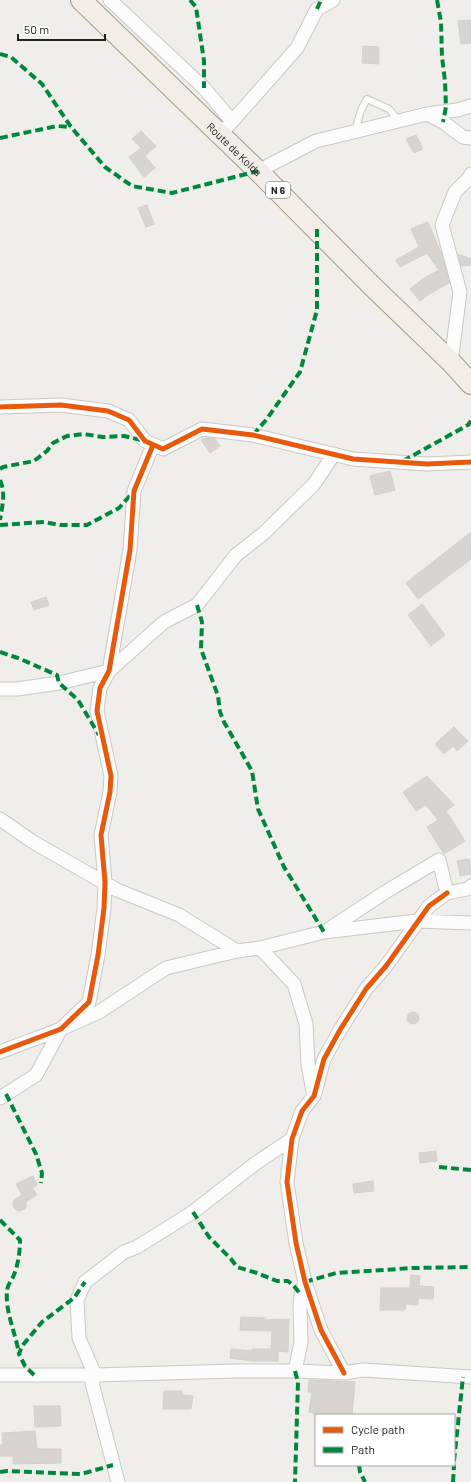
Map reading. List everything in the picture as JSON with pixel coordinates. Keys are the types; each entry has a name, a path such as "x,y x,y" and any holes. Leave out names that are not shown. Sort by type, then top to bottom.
{"main road":[{"name":"Route de Kolda","path":"81,0 226,128 258,171 371,285 451,362 471,384"}],"street":[{"path":"110,0 204,88 226,128 297,48 317,5 333,0"},
{"path":"258,171 316,141 427,114 458,110 471,106"},
{"path":"427,114 443,122 463,137 471,138"},
{"path":"451,362 460,292 442,225 455,192 470,177 471,174"},
{"path":"0,407 61,406 108,412 129,420 145,441 163,449 202,429 253,435 353,459 427,464 471,462"},
{"path":"0,1098 36,1075 61,1029 89,1002 98,955 104,908 105,882 101,835 110,792 111,776 98,711 100,688 109,671 130,550 134,491 153,445"},
{"path":"0,689 17,689 59,683 109,671 164,622 197,605 236,555 264,533 314,484 334,454"},
{"path":"0,819 33,842 117,890 179,915 237,951"},
{"path":"324,932 387,891 439,860 447,893"},
{"path":"344,1373 321,1330 305,1282 296,1243 287,1182 292,1139 302,1110 314,1096 324,1059 340,1030 366,989 386,966 429,906 447,893 471,888 471,886"},
{"path":"0,1052 61,1029 99,1012 166,968 237,951 260,948 324,932 417,921 471,923"},
{"path":"260,948 294,984 306,1024 308,1064 314,1096"},
{"path":"118,1482 92,1383 95,1375 79,1338 77,1300 85,1282 124,1252 137,1247 193,1212 256,1163 292,1139"},
{"path":"295,1371 301,1342 300,1308 301,1295 305,1282"},
{"path":"0,1375 95,1375 235,1371 344,1373 363,1370 471,1377"}],"lane":[{"path":"354,132 361,110 367,99 389,109 400,121"}],"building":[{"path":"471,20 471,43 461,44 458,21"},
{"path":"363,46 379,47 379,64 362,63"},
{"path":"141,131 156,146 145,156 155,168 144,177 129,157 141,148 132,139"},
{"path":"416,135 423,149 414,153 406,139"},
{"path":"147,205 154,224 146,227 138,208"},
{"path":"428,222 442,255 449,283 429,294 420,301 410,289 424,278 441,269 438,269 427,253 400,267 396,260 419,247 411,229"},
{"path":"458,255 471,259 471,265 461,266"},
{"path":"206,438 215,439 220,446 210,453 201,440"},
{"path":"390,471 395,490 375,495 370,476"},
{"path":"471,532 471,559 418,599 406,583"},
{"path":"46,597 49,605 34,610 31,602"},
{"path":"422,604 445,635 431,646 408,615"},
{"path":"454,727 468,741 457,751 453,746 444,754 435,744"},
{"path":"427,776 454,805 446,811 465,841 444,854 427,827 438,820 426,805 416,811 403,792"},
{"path":"469,859 471,874 460,876 457,861"},
{"path":"411,1012 415,1012 419,1018 415,1024 411,1024 407,1020 407,1016"},
{"path":"436,1151 437,1161 420,1163 419,1153"},
{"path":"33,1176 37,1185 32,1188 37,1195 26,1202 25,1209 18,1211 13,1207 13,1203 14,1200 22,1195 16,1184"},
{"path":"373,1181 374,1191 354,1193 353,1184"},
{"path":"411,1275 420,1276 419,1286 434,1287 433,1299 418,1298 418,1305 406,1304 405,1310 380,1310 381,1288 410,1288"},
{"path":"241,1317 266,1318 265,1320 289,1319 288,1352 278,1351 278,1361 253,1361 230,1358 231,1349 252,1351 252,1349 271,1349 272,1331 240,1330"},
{"path":"309,1380 355,1382 352,1414 314,1415 314,1413 309,1412 312,1392 308,1392"},
{"path":"164,1391 182,1391 182,1395 193,1396 191,1409 163,1409"},
{"path":"34,1406 60,1406 61,1426 35,1427"},
{"path":"35,1431 37,1449 61,1449 61,1463 13,1464 13,1456 0,1456 0,1445 3,1445 2,1433"}],"marked path":[{"path":"190,0 196,7 204,61 204,88"},
{"path":"317,9 321,0"},
{"path":"437,0 441,22 442,57 445,81 446,107 443,122"},
{"path":"0,54 11,57 42,84 71,127 105,167 132,186 172,193 258,171"},
{"path":"0,138 57,126 71,127"},
{"path":"253,435 266,420 300,372 317,310 317,229"},
{"path":"403,461 468,425 471,421"},
{"path":"0,469 3,467 34,461 47,451 53,443 67,436 83,434 103,437 124,436 145,441"},
{"path":"0,480 3,490 0,520"},
{"path":"0,525 44,522 60,525 87,525 119,508 134,491"},
{"path":"197,605 202,622 201,649 218,696 220,712 224,722 252,771 258,809 284,867 324,932"},
{"path":"0,652 57,675 59,683 78,700 99,735"},
{"path":"6,1094 36,1154 42,1173 41,1183"},
{"path":"439,1167 471,1170"},
{"path":"193,1212 209,1237 237,1267 277,1281 288,1281 301,1295"},
{"path":"0,1220 20,1240 15,1273 7,1291 9,1315 19,1354"},
{"path":"305,1282 336,1273 413,1268 471,1267"},
{"path":"34,1375 25,1366 19,1354 22,1346 42,1322 74,1298 85,1282"},
{"path":"295,1371 298,1382 295,1482"},
{"path":"455,1452 463,1377"},
{"path":"0,1472 81,1474 113,1465"},
{"path":"359,1466 360,1472 365,1482"},
{"path":"453,1482 454,1466"}],"cycle path":[{"path":"0,407 61,405 108,411 129,420 145,441 163,449 202,429 253,435 353,459 427,464 471,462"},
{"path":"0,1052 61,1029 89,1002 98,955 104,908 105,882 101,835 110,792 111,776 97,711 100,688 109,671 130,550 134,491 153,445"},
{"path":"344,1373 321,1330 305,1282 296,1243 287,1182 292,1139 302,1111 314,1096 324,1059 340,1030 366,989 386,966 429,906 447,893"}]}
